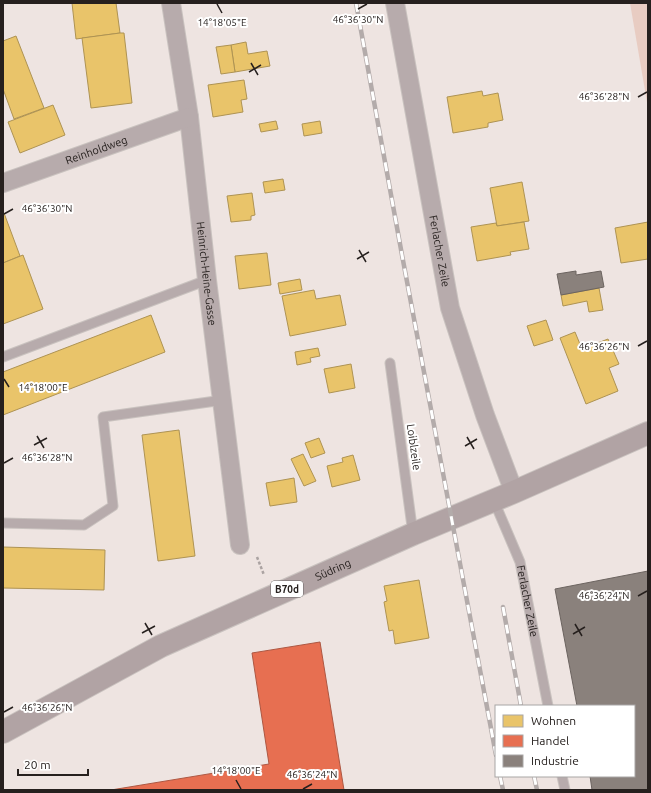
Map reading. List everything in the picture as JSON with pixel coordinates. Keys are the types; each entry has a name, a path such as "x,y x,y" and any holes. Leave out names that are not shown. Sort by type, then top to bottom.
{"main road":[{"name":"Südring","path":"3,732 161,646 413,534 494,501 648,433"}],"street":[{"name":"Heinrich-Heine-Gasse","path":"171,3 190,117 207,280 240,545"},
{"name":"Ferlacher Zeile","path":"395,3 450,308 485,415 514,492"},
{"name":"Reinholdweg","path":"3,183 190,117"}],"lane":[{"path":"3,357 207,280"},
{"name":"Loiblzeile","path":"390,363 413,534"},
{"path":"3,523 84,525 113,506 103,417 223,400"},
{"name":"Ferlacher Zeile","path":"494,501 520,562 548,705"},
{"path":"562,777 565,790"}],"path":[{"path":"240,545 251,542 272,596"}],"shaded area":[{"path":"630,3 648,3 648,108"}],"building: Wohnen":[{"path":"72,3 116,3 120,33 76,39"},
{"path":"124,33 132,103 91,108 82,38"},
{"path":"16,36 44,108 14,119 3,89 3,41"},
{"path":"246,42 248,54 267,51 270,66 235,72 231,45"},
{"path":"231,45 235,72 221,74 216,47"},
{"path":"244,80 247,99 241,100 243,112 213,117 208,85"},
{"path":"482,91 483,96 498,93 503,120 488,123 488,127 453,133 447,97"},
{"path":"53,105 65,135 20,153 8,122"},
{"path":"276,121 278,129 261,132 259,124"},
{"path":"320,121 322,133 304,136 302,124"},
{"path":"283,179 285,190 265,193 263,182"},
{"path":"522,182 529,221 497,226 490,188"},
{"path":"252,193 255,215 251,216 251,220 231,222 227,196"},
{"path":"4,213 20,256 3,263 3,214"},
{"path":"524,222 529,249 510,252 511,255 477,261 471,227 496,223 497,226"},
{"path":"648,222 648,259 621,263 615,228"},
{"path":"267,253 271,285 239,289 235,256"},
{"path":"23,255 43,309 3,324 3,263"},
{"path":"300,279 302,290 280,294 278,283"},
{"path":"599,288 603,310 589,312 587,301 563,306 561,295"},
{"path":"314,290 316,299 340,295 346,325 290,336 282,296"},
{"path":"151,315 165,352 3,415 3,372"},
{"path":"546,320 553,340 534,346 527,326"},
{"path":"575,332 582,349 608,339 619,364 609,368 618,391 586,404 560,338"},
{"path":"318,348 320,356 310,358 311,362 297,365 295,352"},
{"path":"351,364 355,388 329,393 324,369"},
{"path":"179,430 195,556 158,561 142,435"},
{"path":"319,438 325,453 311,458 305,443"},
{"path":"303,454 316,481 304,486 291,459"},
{"path":"353,455 360,480 332,487 327,466 343,462 342,458"},
{"path":"294,478 297,502 270,506 266,483"},
{"path":"3,547 105,550 104,590 3,588"},
{"path":"419,580 429,638 395,644 393,630 389,631 384,602 387,601 384,586"}],"building: Handel":[{"path":"320,642 344,790 111,790 269,764 252,653"}],"building: Industrie":[{"path":"576,271 576,275 601,271 604,287 561,295 557,274"},
{"path":"648,571 648,790 592,790 590,777 635,777 635,705 577,705 555,589"}],"railway":[{"path":"356,3 495,750"},
{"path":"503,607 521,705"},
{"path":"500,777 503,790"},
{"path":"534,777 537,790"}]}
